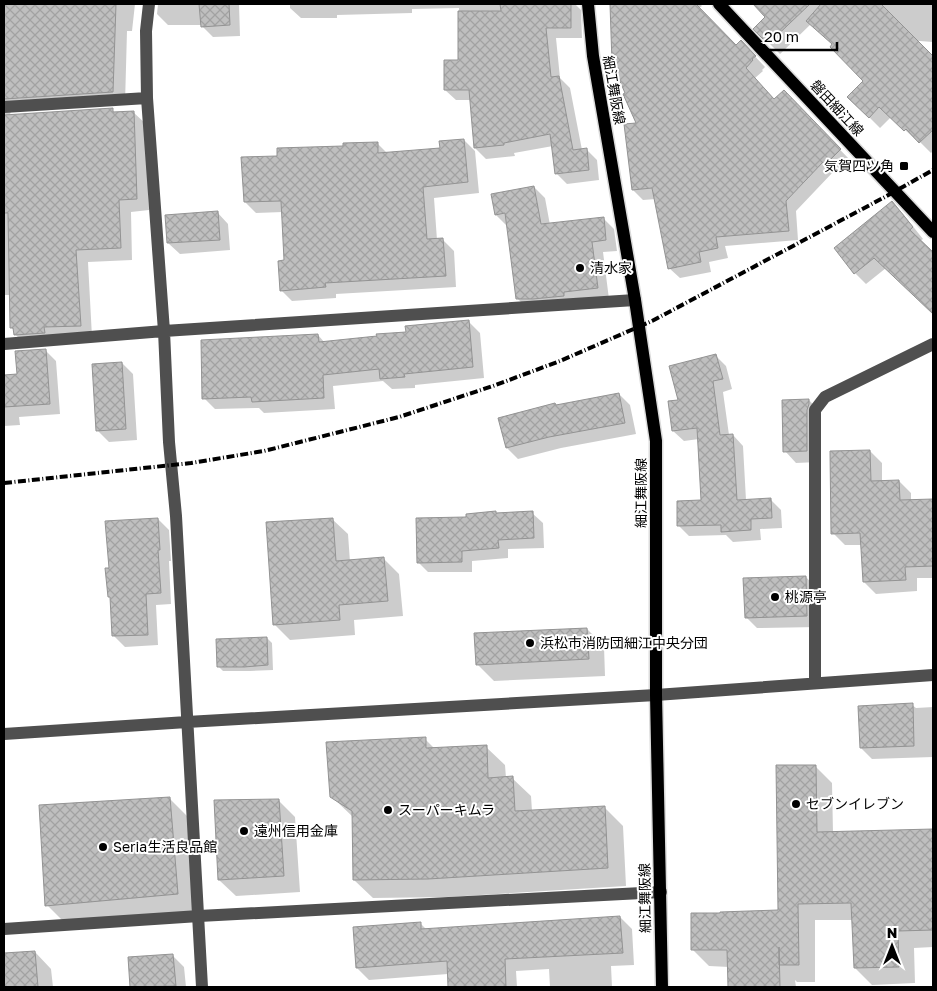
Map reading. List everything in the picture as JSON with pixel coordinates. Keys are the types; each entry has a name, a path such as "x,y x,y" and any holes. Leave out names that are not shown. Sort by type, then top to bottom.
{"main road":[{"name":"細江舞阪線","path":"588,4 592,56 635,300 656,441 656,695 662,987"},
{"name":"磐田細江線","path":"719,4 933,232"}],"street":[{"path":"149,4 146,31 147,98 176,516 202,987"},
{"path":"4,106 147,98"},
{"path":"4,344 164,331 635,300"},
{"path":"815,683 815,410 825,397 933,344"},
{"path":"4,734 656,695 933,675"},
{"path":"4,929 199,916 661,892"}],"building":[{"path":"4,4 116,4 113,92 4,99"},
{"path":"199,4 229,4 230,25 201,27"},
{"path":"500,4 571,4 571,28 546,28 551,77 559,76 573,150 587,148 589,170 555,174 550,134 504,143 504,145 474,148 469,90 444,90 444,60 458,60 458,11 501,11"},
{"path":"610,4 696,4 736,45 741,40 756,56 746,68 774,99 784,90 841,149 825,165 823,162 786,201 789,231 716,237 718,248 699,252 701,262 668,269 652,188 632,190 624,124 636,123 612,63"},
{"path":"753,4 810,4 768,44 753,29 765,17"},
{"path":"821,4 881,4 933,56 933,130 919,143 906,129 904,131 879,107 869,118 847,97 863,81 830,47 832,44 806,21"},
{"path":"113,108 113,112 134,111 137,199 119,200 121,248 76,250 81,326 44,327 45,333 14,335 13,328 10,328 8,213 4,213 4,115"},
{"path":"464,139 468,182 423,187 427,239 443,238 446,276 325,283 326,287 280,291 278,261 284,260 281,201 244,202 241,157 277,156 277,148 343,146 343,143 378,142 378,153 440,148 439,141"},
{"path":"534,186 541,224 604,217 606,240 592,242 598,288 564,292 564,296 516,299 505,213 495,215 491,194"},
{"path":"892,201 913,227 910,230 933,252 933,314 874,258 854,274 834,248"},
{"path":"218,211 220,240 167,243 165,215"},
{"path":"469,320 473,367 404,374 405,377 380,379 379,369 323,375 324,398 252,402 251,397 202,399 201,340 318,334 319,342 406,332 405,326"},
{"path":"46,349 50,404 4,407 4,375 17,374 15,351"},
{"path":"716,354 723,379 713,381 720,435 733,434 737,500 771,498 772,518 751,519 751,530 721,532 721,525 677,526 677,501 701,500 697,428 672,431 668,401 678,400 669,366"},
{"path":"122,362 126,429 96,431 92,364"},
{"path":"619,393 625,423 549,437 506,448 498,418 555,403 556,405"},
{"path":"809,399 807,410 807,451 783,452 782,400"},
{"path":"870,450 871,481 899,480 900,500 933,499 933,566 905,567 906,580 863,582 860,533 831,534 830,451"},
{"path":"496,511 496,513 533,511 534,538 498,540 499,548 462,551 462,562 417,563 416,518 466,517 466,514"},
{"path":"158,518 161,593 146,594 148,635 112,636 110,597 108,597 105,568 109,568 105,521"},
{"path":"333,518 336,561 384,557 388,601 339,605 340,620 273,625 266,522"},
{"path":"806,576 807,616 745,618 743,578"},
{"path":"587,628 589,659 476,665 474,633"},
{"path":"267,637 268,665 217,667 216,639"},
{"path":"913,703 914,746 860,748 858,706"},
{"path":"426,737 426,748 487,745 488,778 513,776 515,811 605,806 608,868 428,879 353,880 352,811 330,797 326,742"},
{"path":"776,765 816,765 817,832 933,829 933,930 898,931 899,967 854,968 851,903 798,904 799,965 779,965 780,987 728,987 727,950 691,950 691,913 778,910"},
{"path":"170,797 178,894 45,906 39,805"},
{"path":"279,799 284,876 218,880 214,800"},
{"path":"620,916 623,953 505,959 506,987 448,987 447,961 356,968 353,927 421,922 421,929"},
{"path":"35,951 38,987 4,987 4,953"},
{"path":"173,954 176,986 130,987 128,957"}],"railway":[{"path":"4,483 191,463 264,451 399,417 493,386 560,361 652,321 933,170"}],"place":[{"name":"気賀四ツ角","path":"904,166"},
{"name":"清水家","path":"580,268"},
{"name":"桃源亭","path":"775,597"},
{"name":"浜松市消防団細江中央分団","path":"530,643"},
{"name":"セブンイレブン","path":"796,804"},
{"name":"スーパーキムラ","path":"388,810"},
{"name":"遠州信用金庫","path":"244,831"},
{"name":"Seria生活良品館","path":"103,847"}]}
